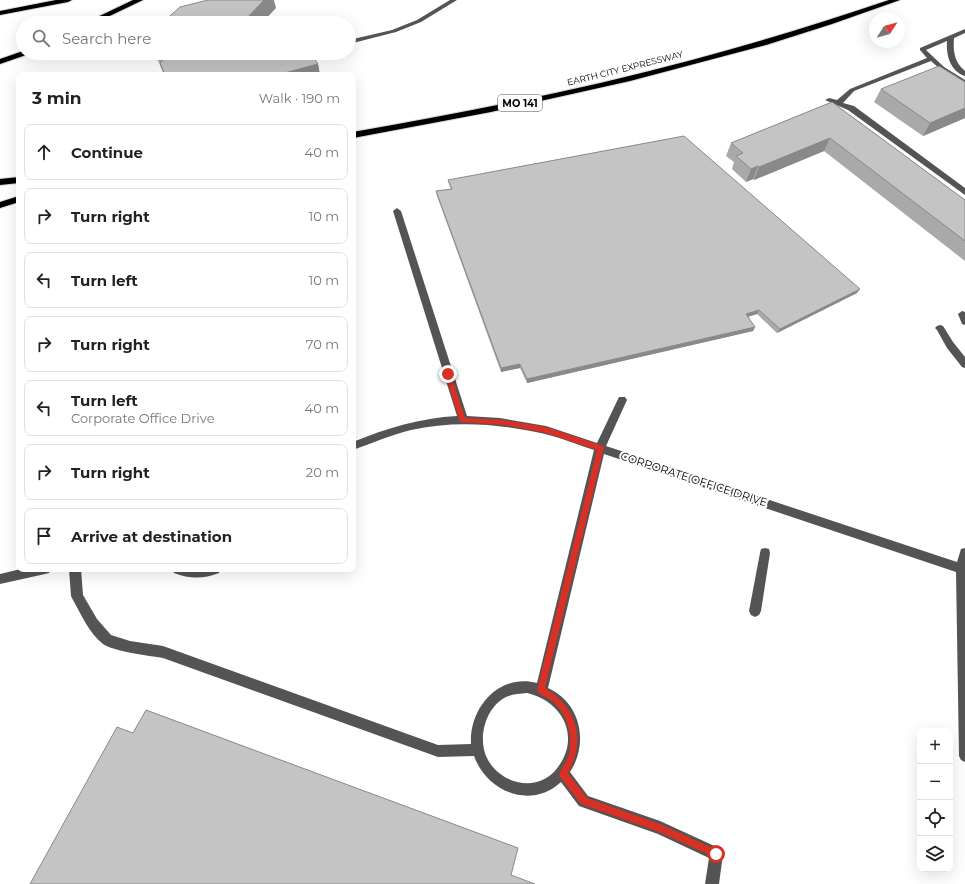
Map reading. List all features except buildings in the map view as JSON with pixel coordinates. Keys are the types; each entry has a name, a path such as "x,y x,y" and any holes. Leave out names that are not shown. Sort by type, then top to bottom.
{"highway":[{"path":"0,13 68,0"},
{"path":"104,16 138,0"},
{"name":"EARTH CITY EXPRESSWAY","path":"356,134 521,103 633,78 781,38 896,0"},
{"path":"0,62 16,56"},
{"path":"0,182 16,180"},
{"path":"0,204 16,200"}],"street":[{"path":"356,40 394,31 418,21 454,0"},
{"path":"965,31 922,49 942,68 965,83"},
{"path":"951,37 950,51 953,62 957,69 965,74"},
{"path":"838,103 852,90 932,58"},
{"path":"829,100 851,108 965,192"},
{"path":"397,211 463,420"},
{"path":"940,328 950,345 965,364"},
{"path":"541,690 600,448 622,400"},
{"name":"CORPORATE OFFICE DRIVE","path":"356,445 383,433 425,423 463,420 504,422 546,430 961,569"},
{"path":"755,611 764,553"},
{"path":"965,553 961,569 965,756"},
{"path":"0,579 32,572"},
{"path":"75,572 77,596 93,623 107,640 130,647 163,652 438,751 478,750"},
{"path":"185,572 205,572"},
{"path":"527,687 541,690 555,698 566,711 572,726 575,743 571,759 563,774 551,784 537,790 522,790 507,786 494,777 484,765 478,750 477,733 480,718 488,705 499,694 512,689 527,687"},
{"path":"563,774 584,801 660,828 716,854 712,884"}],"route":[{"path":"448,374 463,420 504,422 546,430 600,448 541,690 555,698 566,711 572,726 575,743 571,759 563,774 584,801 660,828 716,854"}]}
